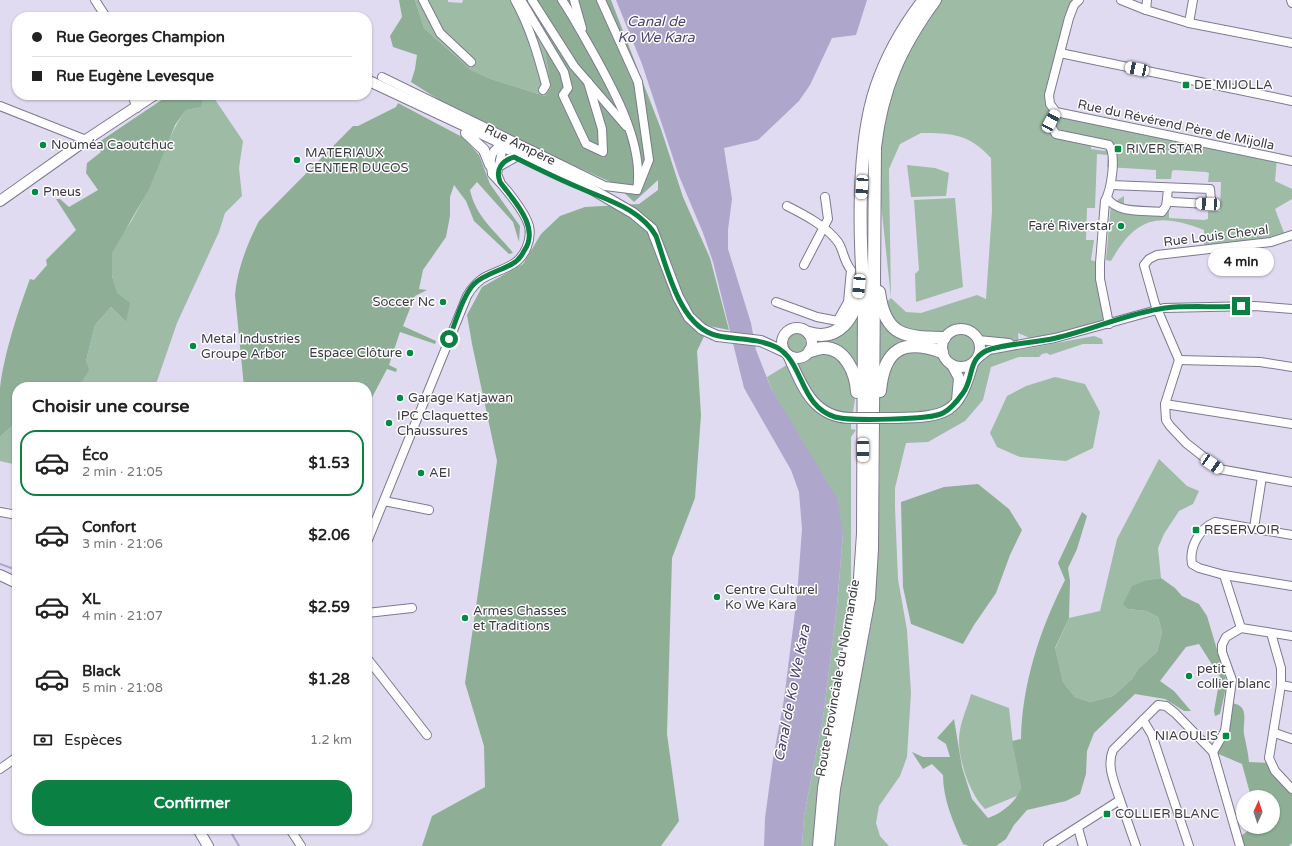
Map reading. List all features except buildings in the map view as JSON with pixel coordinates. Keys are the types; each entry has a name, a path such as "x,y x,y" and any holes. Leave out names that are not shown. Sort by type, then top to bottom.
{"highway":[{"name":"Route Provinciale du Normandie","path":"828,846 834,789 869,598 872,549 862,271 861,200 864,148 874,96 882,72 897,39 924,0"},
{"name":"Route Provinciale du Normandie","path":"819,846 824,788 859,592 868,435 874,260 875,147 878,126 894,69 905,44 935,0"},
{"path":"874,260 881,303 889,324 902,334 919,338 944,338"},
{"path":"809,333 820,336 833,334 842,322 853,314 862,271"},
{"path":"868,435 881,376 888,358 899,350 912,345 925,346 942,352"},
{"path":"807,354 822,348 834,350 849,364 857,380 858,413 868,435"}],"main road":[{"name":"Rue Ampère","path":"372,82 556,171 633,213 652,229 678,298 689,317 702,329 717,336 758,340"},
{"path":"0,200 86,140 147,100"},
{"name":"Rue Ampère","path":"414,103 424,112 499,148 514,157 580,188 619,204"},
{"path":"466,133 484,150 495,165 514,157"},
{"path":"758,340 772,339 798,328 809,333 813,342 801,364 802,385"},
{"path":"786,332 782,340 786,354 811,400 822,411 835,417 850,418 928,418 943,414 956,401 965,391 980,348 978,340 972,332 961,329 952,331 944,338 942,352 944,357 952,365 959,378 956,401"},
{"path":"758,340 796,358 807,354"},
{"path":"952,365 962,367 975,361"},
{"path":"0,575 12,581"},
{"path":"201,834 208,846"}],"street":[{"path":"95,0 103,12"},
{"path":"423,0 440,33 471,62"},
{"path":"514,0 525,18 536,48 546,85 543,90"},
{"path":"521,0 564,72 568,88 563,95 586,144 603,152 602,128 588,82"},
{"path":"532,0 574,66 628,129"},
{"path":"562,0 619,100 634,146 639,177 637,190"},
{"path":"574,0 588,44"},
{"path":"601,0 638,82 649,160 637,190"},
{"path":"1079,0 1074,5 1069,18 1049,95 1050,104 1056,112 1051,121 1051,128 1056,134 1109,145 1112,150 1111,185 1107,198 1100,263 1100,279 1109,324"},
{"path":"1121,0 1146,10 1189,23 1292,43"},
{"path":"1146,10 1147,0"},
{"path":"1189,23 1193,0"},
{"path":"1060,53 1292,101"},
{"path":"382,77 605,186 637,190"},
{"path":"134,100 137,108"},
{"path":"0,106 86,140"},
{"name":"Rue du Révérend Père de Mijolla","path":"1056,112 1292,161"},
{"path":"490,138 499,148 556,171"},
{"path":"372,530 466,296 473,284 519,260 530,237 529,226 500,182 492,174 495,165 491,157 499,148"},
{"path":"1111,185 1210,189 1211,200 1208,204 1172,202 1167,199"},
{"path":"1107,198 1111,204 1117,208 1162,212 1166,206 1168,188"},
{"path":"804,265 828,219 825,197"},
{"path":"776,302 817,317 842,322 851,291 851,270 844,261 838,243 823,228 787,206"},
{"name":"Rue Louis Cheval","path":"1179,360 1158,310 1145,272 1144,265 1149,259 1158,255 1271,242 1292,235"},
{"path":"975,361 989,350 1015,344 1055,338 1158,310 1171,308 1255,306 1292,309"},
{"path":"978,340 1015,344"},
{"path":"1292,366 1260,362 1179,360 1165,404 1166,420 1186,443 1204,459 1219,469 1292,482"},
{"path":"1165,404 1292,424"},
{"path":"1254,528 1262,477"},
{"path":"384,501 428,510"},
{"path":"0,512 12,514"},
{"path":"1292,535 1215,522 1206,526 1199,533 1191,557 1192,564 1199,568 1224,575 1292,586"},
{"path":"1224,575 1241,628"},
{"path":"372,612 412,608"},
{"path":"1214,752 1225,731 1232,680 1222,652 1222,645 1226,637 1241,628 1292,636"},
{"path":"1271,633 1281,668 1281,685 1269,758 1275,771 1292,789"},
{"path":"372,664 427,735"},
{"path":"1281,685 1292,687"},
{"path":"1136,846 1110,767 1110,758 1113,750 1158,705 1166,706 1214,752 1240,846"},
{"path":"1143,720 1152,735 1188,846"},
{"path":"1274,734 1292,739"},
{"path":"0,769 12,761"},
{"path":"1048,846 1120,800"},
{"path":"1078,828 1083,846"},
{"path":"293,834 301,846"}],"green space":[{"path":"399,0 415,0 424,28 471,70 491,79 545,96 551,88 545,51 517,0 611,0 661,129 683,197 710,258 729,330 709,326 697,351 701,415 695,498 672,558 667,734 679,821 661,846 422,846 432,816 485,787 484,746 465,683 497,461 467,315 482,287 523,264 541,234 560,216 585,207 639,204 658,190 658,180 634,202 615,184 466,117 411,82 417,55 393,47 390,36 402,17"},
{"path":"415,0 448,0 448,2 462,3 463,0 517,0 545,51 551,88 545,96 491,79 471,70 424,28"},
{"path":"935,0 1079,0 1049,95 1056,112 1277,158 1275,181 1292,189 1292,199 1275,209 1286,238 1207,250 1204,244 1204,230 1188,224 1161,220 1150,222 1139,227 1120,246 1111,261 1106,260 1111,204 1124,196 1124,204 1158,207 1162,206 1163,198 1169,209 1169,218 1204,220 1208,219 1208,211 1220,211 1221,182 1208,182 1209,173 1206,172 1174,170 1172,171 1171,179 1156,179 1156,170 1107,167 1108,155 1097,154 1095,208 1087,208 1086,240 1094,240 1091,260 1100,263 1109,321 1037,341 1018,333 1019,350 1094,336 1102,339 1103,344 1083,344 1050,355 1047,353 1042,354 1039,357 1019,357 991,367 983,400 965,421 928,442 906,443 895,488 895,508 898,579 907,630 911,693 907,757 900,776 879,806 876,823 880,836 889,846 828,846 830,815 840,791 875,602 878,553 880,443 877,311 891,298 875,147 887,88","holes":["921,133 959,136 975,144 991,158 992,211 986,299 977,295 921,313 906,312 891,298 889,169 900,144","1091,142 1109,145 1105,151 1091,149"]},
{"path":"162,100 202,100 201,107 186,110 175,125 149,189 112,253 112,276 117,293 130,303 126,322 111,307 95,325 86,361 89,370 82,382 12,382 12,426 0,437 0,388 2,375 12,333 21,305 30,279 34,280 47,265 46,260 76,230 56,199 60,199 69,207 98,190 86,173 87,163 101,152 96,144"},
{"path":"202,100 215,100 243,141 239,168 242,196 225,213 219,232 177,323 157,382 70,382 86,361 95,325 111,307 126,322 111,270 113,249 139,207 170,136 186,110 200,107"},
{"path":"398,103 464,138 479,155 490,184 520,226 519,242 513,222 477,182 470,190 473,200 487,224 513,253 509,254 474,221 466,201 454,185 450,197 450,216 446,237 423,270 419,289 427,290 415,296 403,326 436,341 435,344 400,332 389,365 397,369 396,372 387,369 372,398 372,382 244,382 235,295 243,257 259,221 353,126 358,126 396,107"},
{"path":"907,165 935,168 949,173 946,196 911,197"},
{"path":"955,198 963,287 916,302 915,274 919,270 914,200"},
{"path":"860,302 860,369 851,424 851,429 856,430 851,437 851,592 821,814 819,846 802,846 804,816 823,718 837,606 843,533 796,433 771,388 767,377 785,366 827,347 827,339"},
{"path":"796,333 803,336 806,343 803,350 796,353 789,350 786,343 789,336"},
{"path":"1055,377 1085,384 1100,412 1093,448 1066,461 1020,457 997,447 990,433 1007,396 1026,386"},
{"path":"12,426 12,464 0,461 0,437"},
{"path":"1159,459 1187,486 1199,491 1193,504 1179,511 1164,534 1158,548 1161,578 1147,580 1128,609 1146,611 1158,617 1162,632 1157,652 1138,669 1132,679 1113,696 1090,702 1075,697 1063,682 1055,649 1069,618 1100,611 1117,539"},
{"path":"978,484 1009,509 1022,530 1010,555 996,593 963,644 911,624 903,587 901,502 944,487"},
{"path":"1082,512 1087,516 1077,549 1068,568 1070,581 1069,618 1055,648 1063,682 1075,697 1090,702 1113,696 1132,679 1138,669 1157,652 1162,632 1158,617 1146,611 1128,609 1123,604 1132,586 1147,580 1161,578 1175,588 1182,596 1199,604 1207,616 1227,683 1220,714 1215,716 1214,711 1220,677 1199,644 1186,647 1160,681 1174,691 1191,711 1184,711 1165,699 1135,694 1094,733 1087,751 1086,774 1080,794 1066,801 1027,810 1014,825 1006,839 996,846 969,846 963,844 952,819 947,802 943,784 943,775 932,764 923,769 912,752 923,757 950,757 946,744 937,738 954,719 962,767 972,799 988,818 1003,810 1016,798 1021,788 1012,741 1021,739 1025,698 1034,657 1040,637 1065,580 1058,563"},
{"path":"971,694 1009,708 1013,744 1021,788 1019,795 985,809 979,802 969,783 961,761 959,739 961,726"},
{"path":"1228,703 1240,706 1244,714 1244,734 1249,762 1272,763 1292,789 1292,843 1289,846 1240,846 1238,838 1243,834 1280,834 1280,790 1249,790 1242,764 1214,752 1225,731"}],"water":[{"name":"Canal de Ko We Kara","path":"616,0 867,0 856,35 832,38 810,85 799,101 758,140 724,148 732,199 728,230 728,249 751,323 756,350 771,388 837,498 843,533 837,606 823,718 804,816 802,846 764,846 765,818 773,759 784,699 797,596 802,529 799,492 791,470 744,388 713,262 703,233 679,176 642,64"}],"waterway":[{"path":"0,564 12,568"},
{"path":"232,834 239,846"}],"place":[{"name":"DE MIJOLLA","path":"1186,85"},
{"name":"Nouméa Caoutchuc","path":"43,145"},
{"name":"RIVER STAR","path":"1118,149"},
{"name":"MATERIAUX CENTER DUCOS","path":"297,160"},
{"name":"Pneus","path":"35,192"},
{"name":"Faré Riverstar","path":"1121,226"},
{"name":"Soccer Nc","path":"443,302"},
{"name":"Metal Industries Groupe Arbor","path":"193,346"},
{"name":"Espace Clôture","path":"410,353"},
{"name":"Garage Katjawan","path":"400,398"},
{"name":"IPC Claquettes Chaussures","path":"389,423"},
{"name":"AEI","path":"421,473"},
{"name":"RESERVOIR","path":"1196,530"},
{"name":"Centre Culturel Ko We Kara","path":"717,597"},
{"name":"Armes Chasses et Traditions","path":"465,618"},
{"name":"petit collier blanc","path":"1189,676"},
{"name":"NIAOULIS","path":"1226,736"},
{"name":"COLLIER BLANC","path":"1107,814"}],"route":[{"path":"449,339 466,296 473,284 519,260 530,237 529,226 500,182 497,174 500,165 509,158 514,157 580,188 619,204 633,213 652,229 656,236 678,298 689,317 702,329 717,336 761,341 785,352 788,355 811,400 822,411 835,417 928,418 943,414 965,391 973,363 989,350 1015,344 1055,338 1164,308 1241,306"}]}
